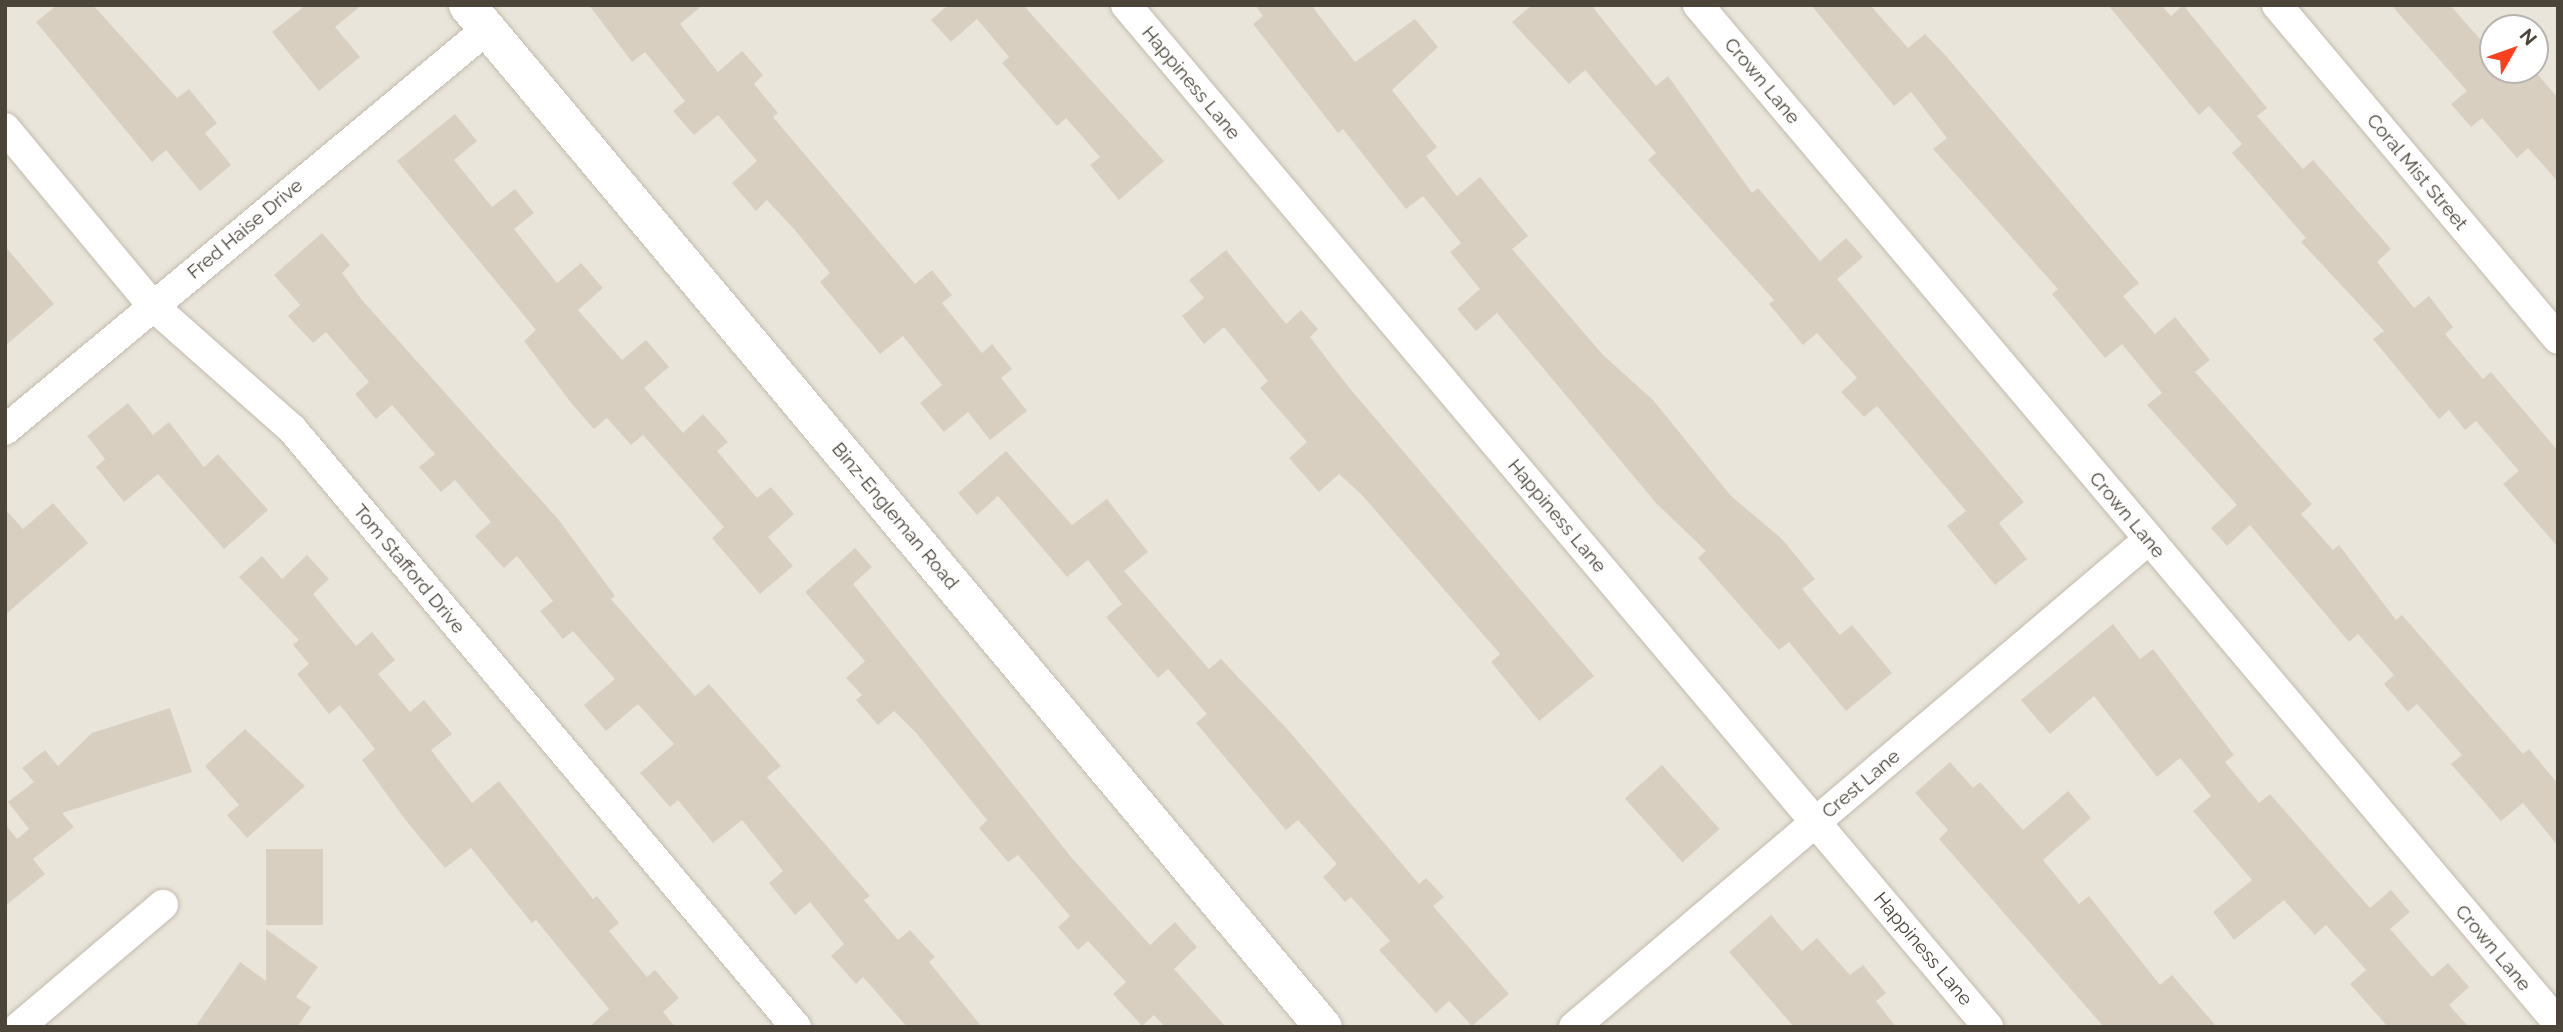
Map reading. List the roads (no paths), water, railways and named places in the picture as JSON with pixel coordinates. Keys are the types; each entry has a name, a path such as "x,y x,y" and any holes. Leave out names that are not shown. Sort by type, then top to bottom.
{"street":[{"name":"Happiness Lane","path":"1126,5 1988,1027"},
{"name":"Crown Lane","path":"1698,5 2558,1023"},
{"name":"Coral Mist Street","path":"2277,5 2558,339"},
{"name":"Fred Haise Drive","path":"5,430 153,306 477,17"},
{"name":"Binz-Engleman Road","path":"477,17 1323,1027"},
{"name":"Tom Stafford Drive","path":"5,128 153,306 292,429 796,1027"},
{"name":"Crest Lane","path":"1574,1027 2148,540"},
{"path":"19,1027 163,905"}]}
